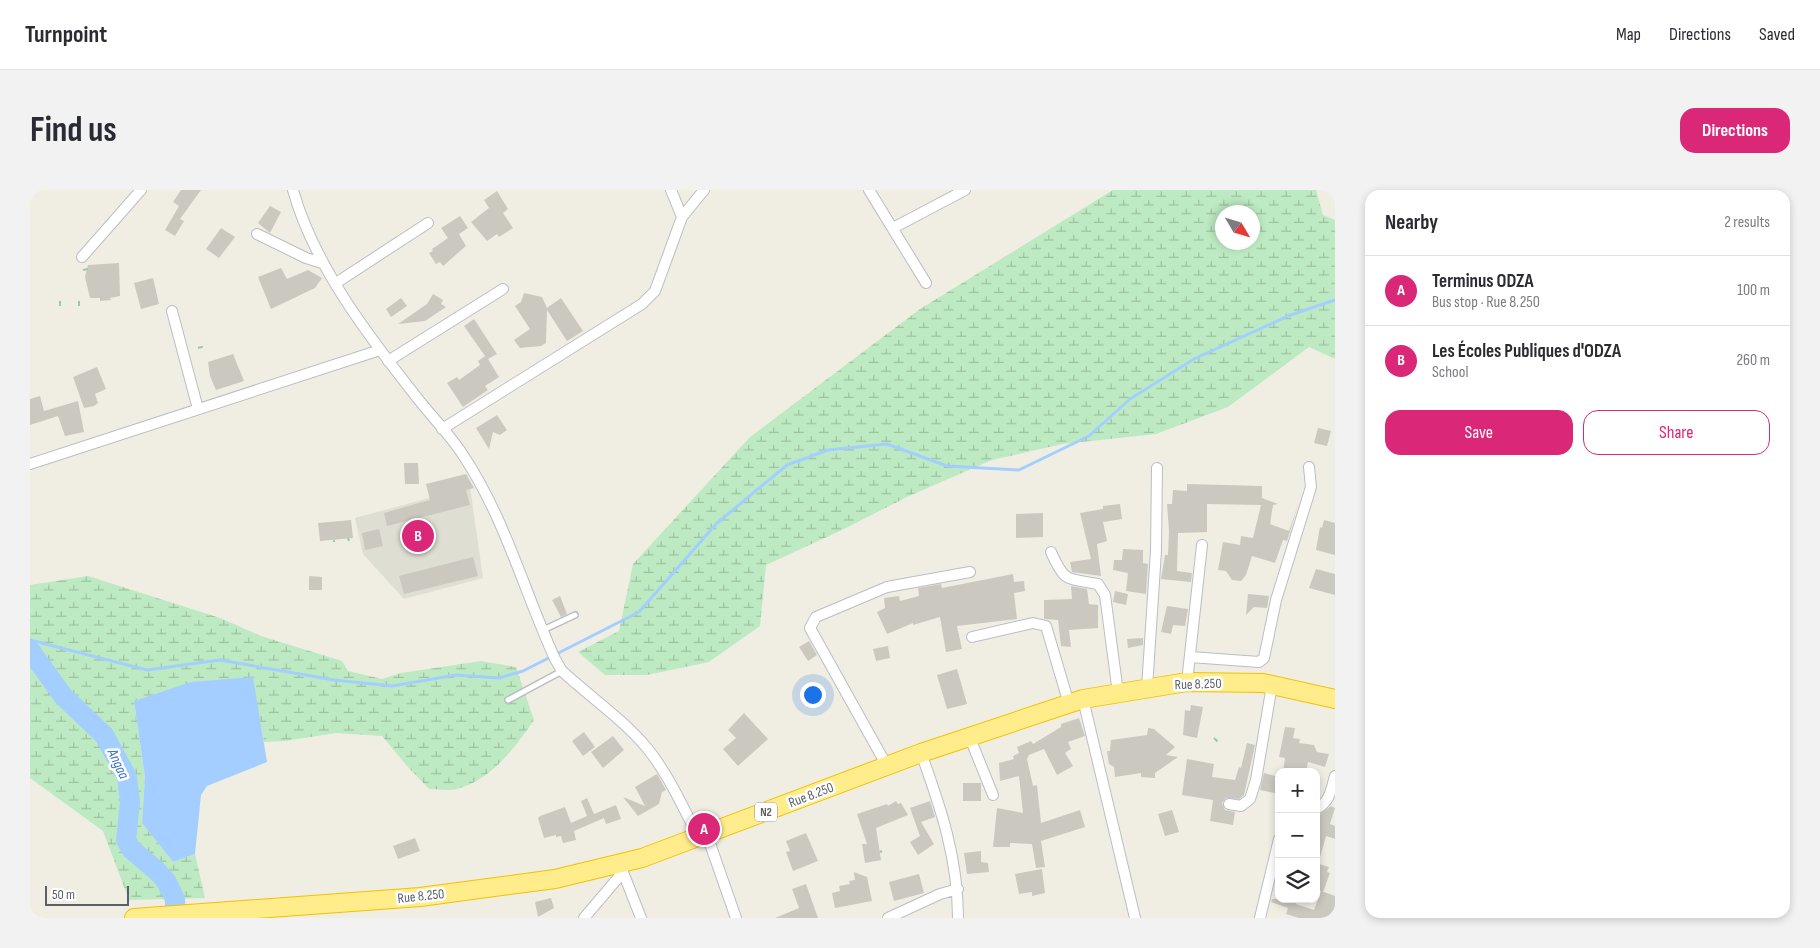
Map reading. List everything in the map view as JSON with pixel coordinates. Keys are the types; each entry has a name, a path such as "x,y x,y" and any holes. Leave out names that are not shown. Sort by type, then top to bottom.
{"highway":[{"name":"Rue 8.250","path":"134,918 420,897 622,868 921,753 1076,701 1118,693 1187,682 1272,685 1335,700"}],"street":[{"path":"82,257 141,190"},
{"path":"292,190 300,218 322,263 388,361 463,455 502,527 555,659 562,671 628,728 647,748 703,836 736,918"},
{"path":"671,190 682,217"},
{"path":"442,430 642,304 654,291 682,217 704,190"},
{"path":"869,190 926,283"},
{"path":"893,228 965,190"},
{"path":"336,284 428,223"},
{"path":"257,234 306,258 322,263"},
{"path":"388,361 503,289"},
{"path":"172,310 198,409"},
{"path":"30,464 380,350"},
{"path":"1190,657 1260,662 1264,658 1276,600 1311,487 1309,467"},
{"path":"1147,688 1156,551 1157,468"},
{"path":"1187,682 1202,545"},
{"path":"1051,552 1061,574 1068,578 1098,584 1105,595 1118,693"},
{"path":"887,766 810,628 811,623 816,617 887,587 970,572"},
{"path":"972,638 1033,623 1046,626 1076,701 1135,918"},
{"path":"1229,804 1242,806 1250,799 1256,780 1272,685"},
{"path":"970,738 993,795"},
{"path":"921,753 942,809 951,842 958,889 958,918"},
{"path":"1320,807 1329,799 1335,776"},
{"path":"1260,918 1275,856"},
{"path":"584,918 622,868"},
{"path":"622,868 641,918"},
{"path":"888,918 940,894 958,889"}],"lane":[{"path":"543,630 574,615"},
{"path":"508,700 562,671"}],"path":[{"path":"83,270 88,269"},
{"path":"60,301 60,308"},
{"path":"79,301 79,307"},
{"path":"198,348 205,346"},
{"path":"1214,738 1218,742"}],"shaded area":[{"path":"470,487 483,578 404,599 363,554 355,518"}],"green space":[{"path":"1113,190 1316,190 1323,215 1335,220 1335,359 1309,347 1228,407 1156,434 1063,444 992,460 909,496 842,530 766,565 760,626 709,662 647,675 605,675 578,652 619,631 633,564 750,437 920,309"},
{"path":"88,576 220,618 261,636 342,661 348,671 382,679 401,673 481,661 516,667 534,720 510,752 491,771 469,785 457,789 443,790 429,789 382,736 336,733 285,741 264,742 252,678 134,701 145,777 142,823 173,862 195,854 205,898 129,900 103,831 30,778 30,585"}],"water":[{"path":"253,677 267,762 207,786 201,795 195,854 173,862 142,823 145,777 134,701 191,682"}],"building":[{"path":"181,190 201,190 180,219 184,221 175,236 165,230 179,206 173,202"},
{"path":"497,191 508,209 503,213 513,228 499,237 497,234 487,241 471,222 489,208 484,200"},
{"path":"270,206 281,212 270,233 258,223"},
{"path":"460,216 468,228 459,234 466,246 443,266 440,262 436,264 429,253 448,238 441,228"},
{"path":"221,228 235,237 219,258 206,249"},
{"path":"119,263 120,296 110,298 111,300 100,301 100,298 90,298 85,277 88,265"},
{"path":"281,268 287,279 308,270 322,278 315,288 271,309 258,277"},
{"path":"153,278 159,304 141,309 134,283"},
{"path":"524,293 542,297 547,308 561,298 583,331 567,341 547,310 546,343 541,346 520,348 514,340 530,329 515,306 521,302"},
{"path":"433,294 443,300 441,304 446,307 425,321 398,324 427,304"},
{"path":"401,298 407,306 391,317 386,309"},
{"path":"474,319 497,354 488,359 499,377 485,386 488,390 463,407 447,383 457,377 459,380 480,365 478,361 485,356 464,326"},
{"path":"233,354 244,381 216,390 210,376 208,362"},
{"path":"97,367 106,389 95,394 98,403 84,408 73,377"},
{"path":"40,396 44,411 78,401 84,432 65,436 58,416 30,425 30,399"},
{"path":"497,415 507,430 500,435 493,432 489,449 476,428"},
{"path":"1318,428 1331,431 1327,446 1314,443"},
{"path":"404,463 418,463 419,484 405,484"},
{"path":"466,474 474,488 466,490 470,505 387,526 384,513 430,500 426,484"},
{"path":"1187,484 1262,486 1262,498 1278,504 1273,505 1270,524 1289,531 1299,502 1287,541 1283,540 1275,563 1252,556 1246,575 1241,581 1232,580 1226,571 1218,570 1223,542 1240,545 1241,536 1253,538 1261,505 1207,504 1207,532 1178,533 1177,571 1192,573 1191,582 1161,579 1165,555 1168,555 1167,504 1172,504 1173,490 1187,491"},
{"path":"1120,504 1122,519 1103,522 1107,541 1097,544 1101,576 1072,572 1070,562 1091,559 1080,513 1103,509 1103,506"},
{"path":"1043,513 1043,537 1016,538 1016,514"},
{"path":"351,520 353,538 320,541 318,523"},
{"path":"1324,520 1335,523 1335,555 1316,550 1320,527 1322,528"},
{"path":"379,529 383,546 365,550 362,533"},
{"path":"1123,549 1143,550 1143,563 1148,564 1146,594 1126,591 1128,573 1113,570 1114,560 1122,560"},
{"path":"473,557 478,576 404,594 399,576"},
{"path":"1316,569 1335,574 1335,595 1309,588"},
{"path":"1013,574 1014,582 1024,581 1025,591 1014,593 1017,619 957,626 962,649 946,652 940,617 913,625 913,623 887,634 877,612 885,608 884,598 899,596 900,601 919,596 918,588 941,584 942,588"},
{"path":"309,576 322,577 322,590 309,590"},
{"path":"1071,586 1087,589 1089,604 1098,605 1098,628 1069,630 1071,647 1061,646 1058,620 1044,619 1044,600 1072,599"},
{"path":"1115,591 1128,594 1126,605 1113,602"},
{"path":"1248,594 1269,596 1267,608 1254,607 1246,615"},
{"path":"560,596 567,614 561,617 552,600"},
{"path":"1167,606 1188,609 1185,626 1173,625 1171,634 1161,632"},
{"path":"1143,638 1143,645 1128,648 1127,639"},
{"path":"809,641 817,655 808,661 799,647"},
{"path":"888,646 890,658 876,661 873,649"},
{"path":"957,669 967,704 947,709 937,675"},
{"path":"1191,705 1203,707 1197,738 1183,735 1185,710 1190,711"},
{"path":"744,713 768,739 738,766 723,749 736,738 728,730"},
{"path":"1079,718 1085,736 1068,742 1071,749 1065,753 1073,766 1057,775 1044,749 1029,755 1027,759 1033,786 1037,785 1041,823 1080,810 1085,827 1041,841 1045,867 1036,868 1032,844 1010,843 1010,847 993,847 997,808 1023,813 1019,776 1000,781 999,763 1014,759 1013,756 1019,753 1017,747 1031,741 1033,744 1061,727 1061,724"},
{"path":"1285,727 1295,728 1293,738 1300,739 1299,743 1314,745 1317,752 1329,754 1325,767 1308,762 1307,768 1284,768 1285,758 1279,757"},
{"path":"1148,728 1154,729 1175,747 1166,755 1178,757 1155,773 1155,778 1141,777 1141,773 1115,777 1114,767 1109,764 1107,751 1110,751 1111,740 1147,735"},
{"path":"584,732 595,747 583,756 572,741"},
{"path":"613,736 624,750 603,768 591,752"},
{"path":"1247,743 1255,745 1244,795 1239,799 1226,798 1222,803 1225,810 1235,812 1233,825 1210,821 1213,800 1182,795 1187,759 1214,764 1212,777 1235,780 1239,767 1241,768"},
{"path":"1264,773 1275,776 1275,793 1260,790"},
{"path":"657,774 666,790 662,792 659,804 638,816 623,797 645,806 635,787"},
{"path":"963,783 981,783 981,801 963,801"},
{"path":"587,798 594,814 616,805 621,819 606,824 604,818 574,831 576,840 563,843 561,836 556,837 556,835 544,838 538,818 540,816 565,807 571,823 587,816 581,801"},
{"path":"896,801 898,804 901,803 908,815 876,828 881,860 865,863 862,844 867,844 857,814 887,804 888,806"},
{"path":"930,801 935,817 921,822 934,844 918,855 910,842 920,836 910,808"},
{"path":"1331,806 1335,808 1330,824 1335,826 1335,839 1326,836 1320,857 1320,814"},
{"path":"1172,810 1179,832 1165,836 1158,814"},
{"path":"806,833 818,861 793,871 786,852 790,851 786,841"},
{"path":"415,838 420,851 398,859 393,846"},
{"path":"981,851 981,862 988,863 989,872 967,874 964,853"},
{"path":"1320,864 1329,867 1327,872 1330,873 1323,892 1320,891"},
{"path":"1042,869 1045,893 1032,896 1032,892 1019,894 1015,874"},
{"path":"854,872 867,877 872,901 835,908 832,893 840,891 839,886 850,884 849,881 855,880"},
{"path":"919,874 924,893 894,901 889,882"},
{"path":"806,884 818,918 775,918 799,908 792,889"},
{"path":"1321,891 1335,896 1335,918 1299,918 1286,914 1288,908 1271,902 1272,899 1275,899 1275,903 1296,903 1314,910 1317,903 1320,903"},
{"path":"551,898 554,908 538,917 535,902"}],"waterway":[{"path":"30,640 147,670 220,660 334,680 392,686 456,675 499,678 523,671 639,612 717,523 787,465 828,450 887,444 947,466 1019,470 1089,436 1130,399 1194,359 1288,316 1335,300"},
{"name":"Angaa","path":"30,650 63,696 104,735 127,777 130,802 126,840 131,849 166,881 175,899 175,918"}],"place":[{"name":"Les Écoles Publiques d'ODZA","path":"418,536"},
{"name":"Terminus ODZA","path":"704,829"}]}
